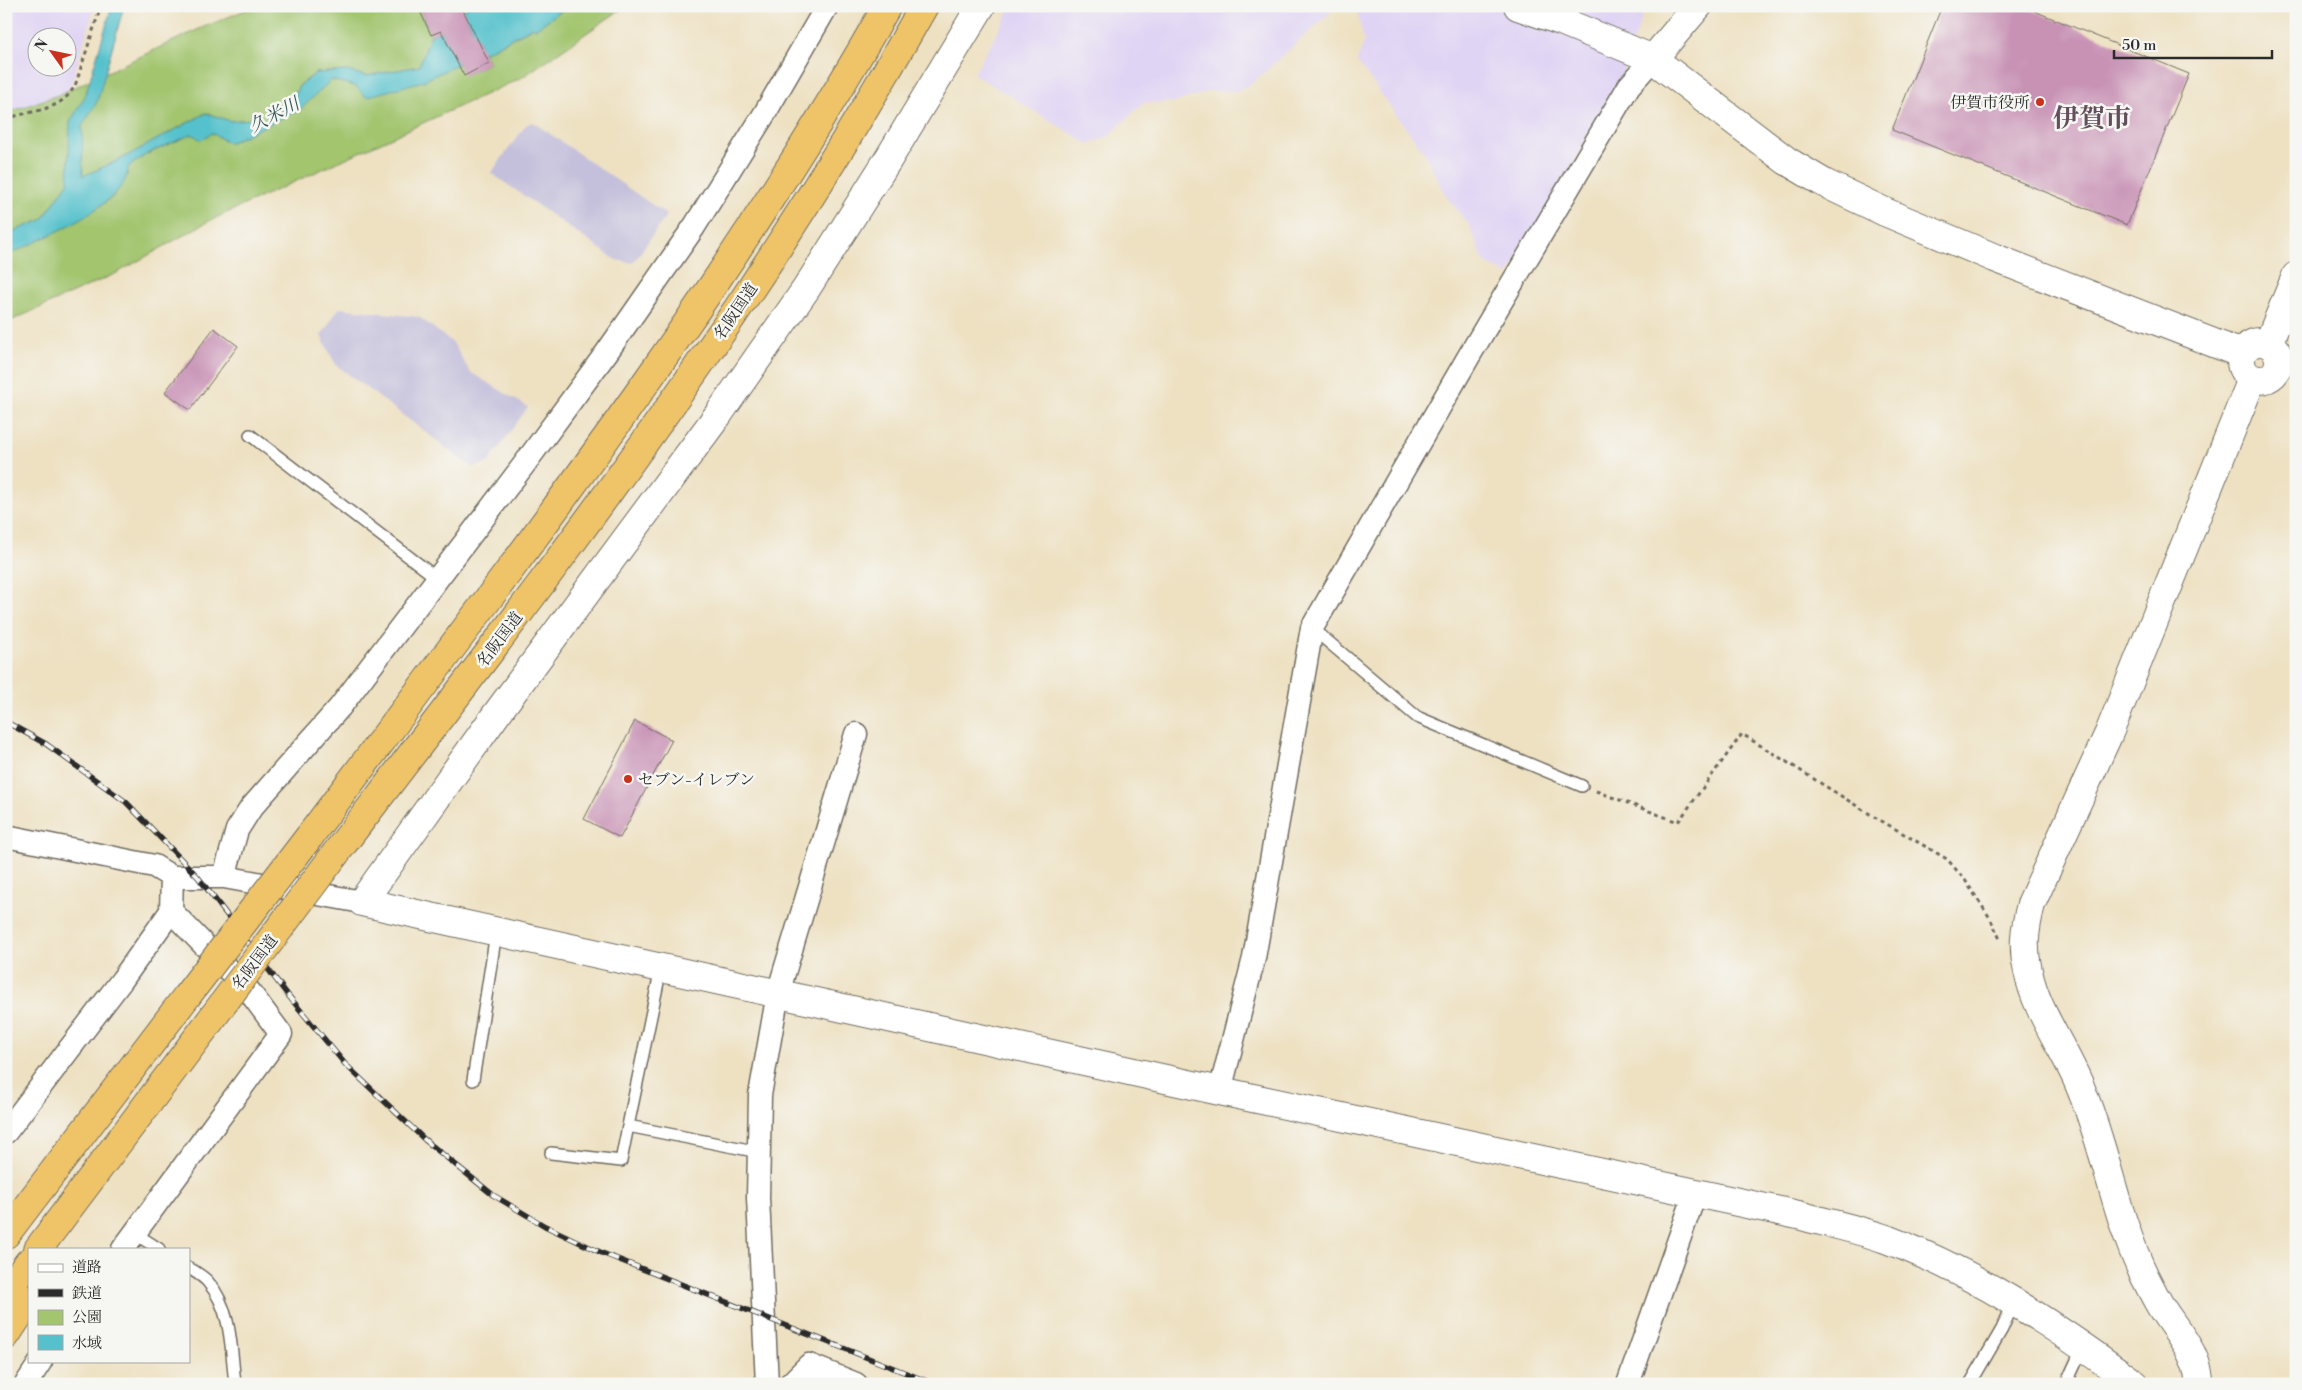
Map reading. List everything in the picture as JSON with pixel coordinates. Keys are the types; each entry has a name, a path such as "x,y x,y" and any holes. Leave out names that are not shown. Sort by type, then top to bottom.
{"highway":[{"name":"名阪国道","path":"6,1234 576,483 647,384 722,274 785,177 887,6"},
{"name":"名阪国道","path":"39,1248 538,586 702,359 816,189 924,6"},
{"path":"6,1203 45,1161 149,1036 186,997"},
{"path":"63,1248 213,1017"},
{"path":"6,1292 28,1263"},
{"path":"6,1335 28,1302"}],"street":[{"path":"224,877 237,830 250,808 340,707 438,580 596,367 694,226 765,113 827,6"},
{"path":"362,902 495,716 718,414 806,289 889,158 980,6"},
{"path":"1518,6 1561,21 1653,59 1787,162 1824,184 1884,212 1986,254 2242,354"},
{"path":"1220,1091 1254,958 1312,628 1469,356 1629,86 1698,6"},
{"path":"2268,344 2296,276"},
{"path":"2262,342 2268,344 2276,351 2287,373 2258,381 2252,379 2243,372 2240,360 2242,354 2250,345 2262,342"},
{"path":"2199,1384 2198,1370 2193,1358 2161,1307 2132,1247 2079,1084 2040,1007 2028,974 2024,951 2024,929 2031,904 2144,651 2252,379"},
{"path":"767,1384 758,1198 760,1095 778,993 856,734"},
{"path":"6,836 154,866 172,877 224,877 362,902 1220,1091 1695,1194 1798,1214 1885,1239 1956,1269 2014,1301 2084,1346 2135,1384"},
{"path":"6,1132 122,980 170,910 172,877"},
{"path":"129,1241 281,1034 249,991 170,910"},
{"path":"1628,1384 1695,1194"},
{"path":"26,1384 40,1362"},
{"path":"790,1384 809,1364 856,1384"}],"lane":[{"path":"250,435 438,580"},
{"path":"1312,628 1417,717 1582,786"},
{"path":"473,1080 496,933"},
{"path":"550,1153 621,1161 661,968"},
{"path":"628,1126 759,1152"},
{"path":"129,1241 155,1248"},
{"path":"190,1269 207,1280 219,1295 226,1317 236,1384"},
{"path":"1970,1384 2002,1329 2014,1301"},
{"path":"2066,1384 2084,1346"}],"path":[{"path":"6,119 53,106 71,96 101,6"},
{"path":"1582,786 1678,822 1742,734 1873,816 1947,859 1965,880 1990,918 2002,944"}],"shaded area":[{"path":"6,6 95,6 78,61 78,28 28,28 28,78 73,78 67,90 49,99 6,113"},
{"path":"1012,6 1334,6 1328,15 1251,84 1237,91 1209,91 1177,102 1143,103 1108,137 1088,144 974,74"},
{"path":"1356,6 1619,6 1643,14 1619,86 1508,275 1484,262 1469,225 1446,196 1425,154 1357,61 1364,42"},
{"path":"533,122 667,215 633,263 616,260 491,173 526,125"},
{"path":"339,308 419,317 453,343 470,372 528,407 488,463 472,467 336,365 321,336"}],"green space":[{"path":"255,6 428,6 420,11 431,35 419,66 366,76 347,71 316,73 299,86 290,105 264,121 250,119 230,121 206,113 119,160 68,183 42,220 6,234 6,113 58,95 199,29"},
{"path":"568,6 626,6 521,78 207,222 117,273 6,323 6,256 87,215 114,196 128,167 147,154 192,134 212,133 229,143 331,80 355,86 423,81 458,64 465,75 489,63 484,53 534,27 535,29"}],"water":[{"name":"久米川","path":"112,6 124,6 97,102 82,126 83,176 119,160 206,113 230,121 250,119 264,121 290,105 299,86 316,73 347,71 366,76 419,66 431,35 441,31 458,64 423,81 366,97 355,86 331,80 301,109 229,143 212,133 201,140 192,134 147,154 128,167 125,181 114,194 79,220 6,256 6,234 42,220 68,183 70,122 85,96"},
{"path":"470,6 568,6 535,29 533,27 484,53 463,10"}],"building":[{"path":"428,6 461,6 489,63 464,76 441,31 431,35 420,11"},
{"name":"伊賀市役所","path":"1942,6 2022,6 2189,74 2127,225 1892,130"},
{"path":"214,328 238,346 190,410 165,392"},
{"name":"セブン-イレブン","path":"635,721 672,740 620,838 584,819"}],"railway":[{"path":"6,722 46,744 126,802 198,877 287,994 345,1064 425,1140 493,1195 545,1226 602,1253 934,1384"}],"place":[{"name":"伊賀市役所","path":"2040,102"},
{"name":"セブン-イレブン","path":"628,779"}],"district":[{"name":"伊賀市","path":"2092,118"}]}
